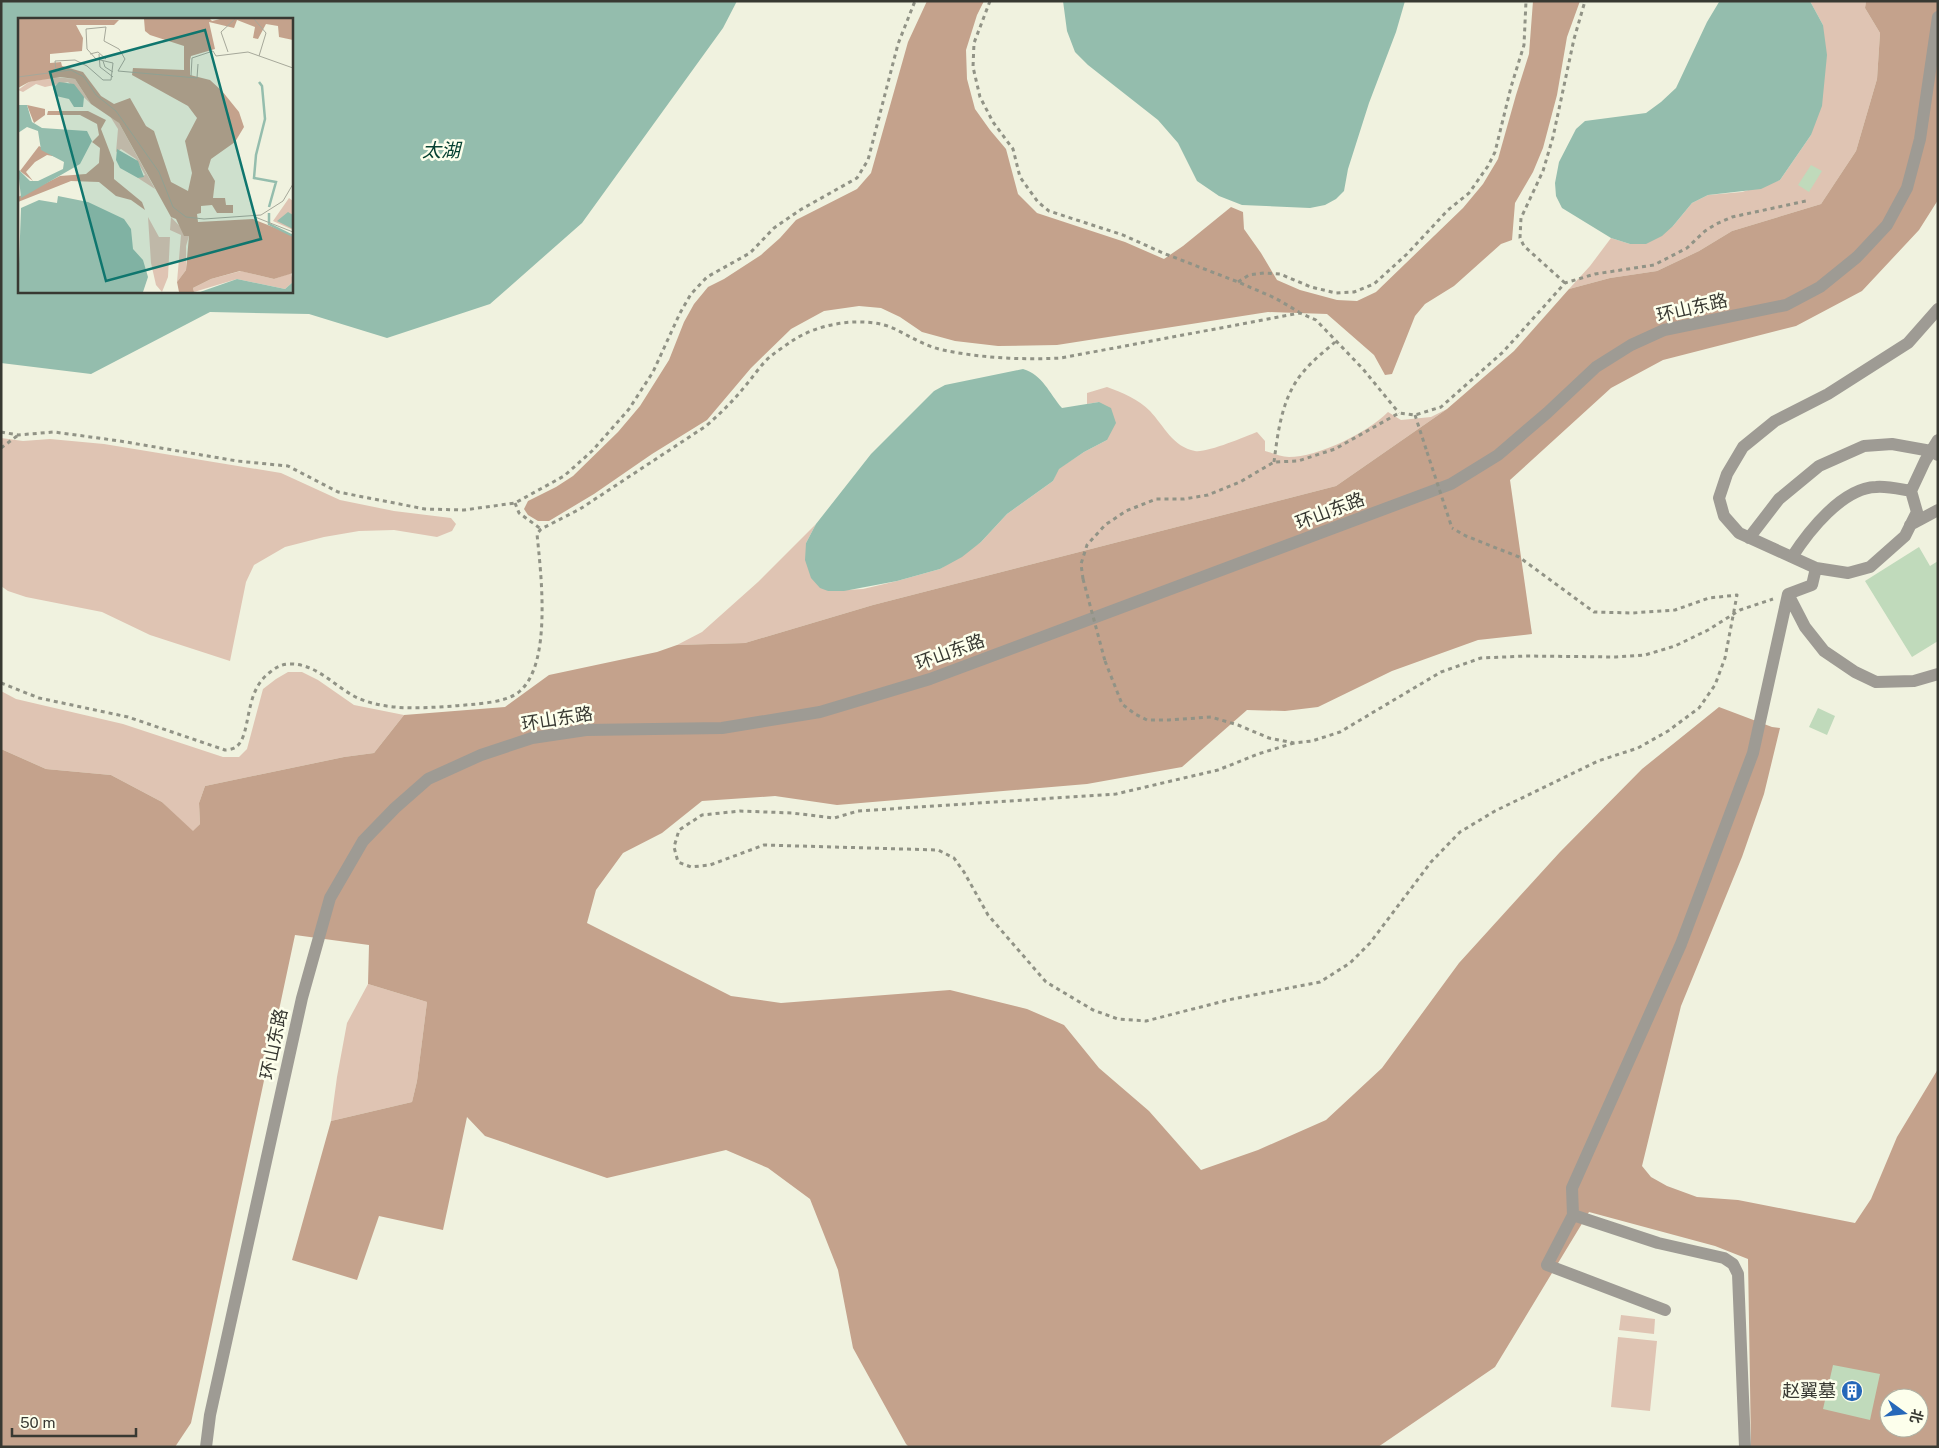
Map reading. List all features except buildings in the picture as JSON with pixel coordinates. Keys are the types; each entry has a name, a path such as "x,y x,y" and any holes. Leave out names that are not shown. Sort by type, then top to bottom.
{"street":[{"name":"环山东路","path":"205,1446 210,1415 302,998 330,898 363,841 395,808 428,779 481,755 532,738 586,730 722,728 820,712 930,679 1451,484 1498,455 1596,367 1631,345 1664,330 1786,305 1820,287 1857,257 1887,225 1907,188 1920,139 1935,57 1938,17"},
{"path":"1749,538 1779,499 1819,466 1864,446 1892,444 1935,449 1911,490 1917,512 1906,536 1870,567 1848,573 1816,568 1749,538 1739,533 1724,516 1719,498 1727,474 1743,447 1775,421 1828,394 1908,343 1938,309"},
{"path":"1792,557 1807,534 1826,513 1852,494 1874,487 1911,490"},
{"path":"1910,526 1938,510"},
{"path":"1788,594 1812,584 1816,568"},
{"path":"1788,594 1805,627 1824,651 1855,672 1876,682 1914,681 1938,674"},
{"path":"1665,1310 1547,1265 1573,1215 1572,1188 1681,944 1754,752 1788,594"},
{"path":"1573,1215 1658,1243 1724,1258 1733,1264 1738,1274 1745,1447"}],"path":[{"path":"1,432 18,436 54,432 237,461 288,466 338,492 425,509 464,510 515,502 564,476 592,451 629,409 653,372 680,313 691,294 707,277 750,253 774,228 800,210 857,178 868,160 898,44 915,1"},
{"path":"990,1 974,43 972,67 980,97 993,122 1013,150 1020,177 1038,202 1049,211 1123,235 1163,253 1238,282 1275,298 1316,320 1335,342 1363,369 1399,413"},
{"path":"1238,282 1249,276 1264,273 1280,274 1311,287 1336,293 1354,292 1379,280 1448,210 1469,193 1488,166 1495,152 1511,87 1524,45 1526,1"},
{"path":"1565,283 1524,246 1520,238 1521,218 1543,171 1553,137 1574,39 1585,1"},
{"path":"1294,744 1269,738 1238,725 1211,717 1148,720 1135,714 1122,704 1105,661 1083,579 1081,564 1087,545 1105,525 1126,511 1156,499 1184,499 1208,495 1240,482 1274,462 1298,461 1335,449 1399,413 1415,415 1440,407 1503,352 1565,283 1595,274 1654,265 1687,248 1705,231 1732,217 1806,201"},
{"path":"1,684 39,698 128,717 225,750 235,748 242,740 254,691 264,678 278,666 290,664 308,667 323,674 359,698 384,706 421,708 504,699 519,692 532,676 540,651 541,576 537,534 540,529 580,509 706,426 725,410 770,357 795,339 829,325 852,321 878,323 894,328 912,339 942,349 970,354 1041,359 1061,358 1300,313"},
{"path":"1274,462 1278,429 1288,396 1303,372 1335,342"},
{"path":"1415,415 1452,528 1466,536 1519,557 1594,612 1632,613 1675,610 1709,598 1737,595 1734,614 1725,658 1715,685 1699,708 1668,731 1638,748 1590,765 1495,811 1460,832 1431,862 1370,943 1350,963 1320,982 1228,1000 1146,1021 1118,1019 1093,1010 1046,982 988,915 954,858 938,850 764,845 710,865 691,867 678,862 674,847 679,830 702,815 740,810 834,818 858,811 1116,794 1218,770 1258,754 1340,732 1442,672 1481,658 1645,655 1675,646 1734,614 1740,610 1788,594"},
{"path":"1,448 18,436"},
{"path":"515,502 519,513 540,529"}],"shaded area":[{"path":"927,1 984,1 977,15 966,50 967,79 975,109 1006,149 1018,194 1037,213 1125,242 1164,259 1231,207 1243,212 1244,229 1277,280 1300,290 1337,300 1357,301 1376,292 1463,208 1483,184 1498,159 1529,54 1533,1 1580,1 1567,37 1557,95 1543,148 1533,172 1515,203 1512,240 1501,244 1454,286 1425,304 1415,316 1392,374 1385,375 1374,355 1327,314 1268,312 1057,345 998,346 955,341 922,332 900,317 881,308 859,306 824,311 791,329 751,368 707,420 549,521 538,521 528,515 524,509 528,501 573,476 618,432 640,406 669,360 684,322 694,304 708,287 761,255 796,220 857,189 871,173 908,42"},
{"path":"1810,1 1866,1 1865,8 1880,33 1877,79 1856,151 1821,204 1732,231 1699,251 1657,271 1610,278 1569,289 1590,266 1611,238 1630,244 1673,226 1692,203 1708,195 1742,192 1780,180 1811,135 1823,25"},
{"path":"1866,1 1938,1 1938,200 1919,230 1862,291 1796,326 1663,360 1611,388 1510,480 1532,634 1478,640 1392,671 1318,707 1285,711 1247,710 1182,767 1087,784 837,805 775,796 702,801 662,833 623,853 596,890 587,923 731,996 781,1003 950,990 1027,1009 1064,1025 1099,1068 1149,1111 1201,1170 1258,1150 1326,1120 1382,1068 1459,963 1560,852 1642,769 1719,707 1772,727 1780,728 1764,794 1742,857 1681,1006 1642,1166 1651,1177 1667,1186 1697,1197 1738,1200 1855,1223 1871,1199 1897,1137 1938,1069 1938,1447 1751,1447 1748,1259 1715,1246 1589,1212 1495,1367 1378,1447 909,1447 853,1348 838,1270 810,1199 768,1168 726,1150 607,1178 485,1136 467,1117 443,1230 379,1216 357,1280 292,1260 331,1121 412,1102 417,1081 427,1002 368,984 369,945 295,935 191,1423 175,1447 1,1447 1,749 46,769 111,775 162,802 193,831 200,824 199,803 205,786 344,757 374,753 404,715 505,707 549,675 657,652 677,645 745,643 873,605 1336,486 1447,409 1514,351 1569,289 1610,278 1657,271 1699,251 1732,231 1821,204 1856,151 1877,79 1880,33 1865,8"},
{"path":"1107,387 1140,403 1150,411 1175,441 1187,449 1201,451 1257,432 1265,441 1265,451 1286,457 1314,453 1342,442 1368,428 1388,412 1401,420 1431,417 1447,409 1336,486 873,605 745,643 677,645 702,632 758,582 816,524 806,543 828,591 863,589 940,569 981,542 1007,514 1053,481 1058,469 1107,440 1099,402 1087,404 1087,393"},
{"path":"1,438 23,441 50,439 104,444 281,473 340,500 394,511 451,518 456,524 452,531 437,537 394,530 359,531 324,537 285,547 254,565 246,582 230,661 150,635 102,612 26,597 8,591 1,586"},
{"path":"288,672 302,672 318,680 354,705 404,715 374,753 344,757 205,786 199,803 200,824 193,832 162,802 111,775 46,769 1,749 1,691 16,699 123,724 223,757 239,757 247,749 263,689"},
{"path":"368,984 427,1002 417,1081 412,1102 331,1121 347,1023"},
{"path":"1621,1315 1655,1319 1654,1334 1619,1330"},
{"path":"1618,1337 1657,1341 1650,1411 1611,1407"}],"water":[{"name":"太湖","path":"1,1 737,1 723,28 582,223 490,304 387,338 309,314 210,312 91,374 1,363"},
{"path":"1063,1 1405,1 1396,32 1369,103 1348,169 1344,191 1336,199 1325,205 1310,208 1242,205 1219,196 1197,181 1178,143 1158,120 1088,65 1075,52 1067,31"},
{"path":"1810,1 1823,25 1827,55 1822,106 1811,135 1780,180 1761,189 1708,195 1692,203 1662,236 1646,244 1630,244 1611,238 1562,208 1556,196 1555,183 1559,162 1576,129 1585,121 1646,113 1661,102 1676,88 1707,22 1719,2"},
{"path":"1023,369 1041,380 1062,408 1099,402 1111,408 1116,423 1107,440 1084,452 1059,469 1053,481 1007,514 981,542 962,557 940,569 897,581 844,591 828,591 820,588 811,578 805,560 806,543 816,524 871,454 934,391 945,385"}],"place":[{"name":"赵翼墓","path":"1852,1391"}]}
